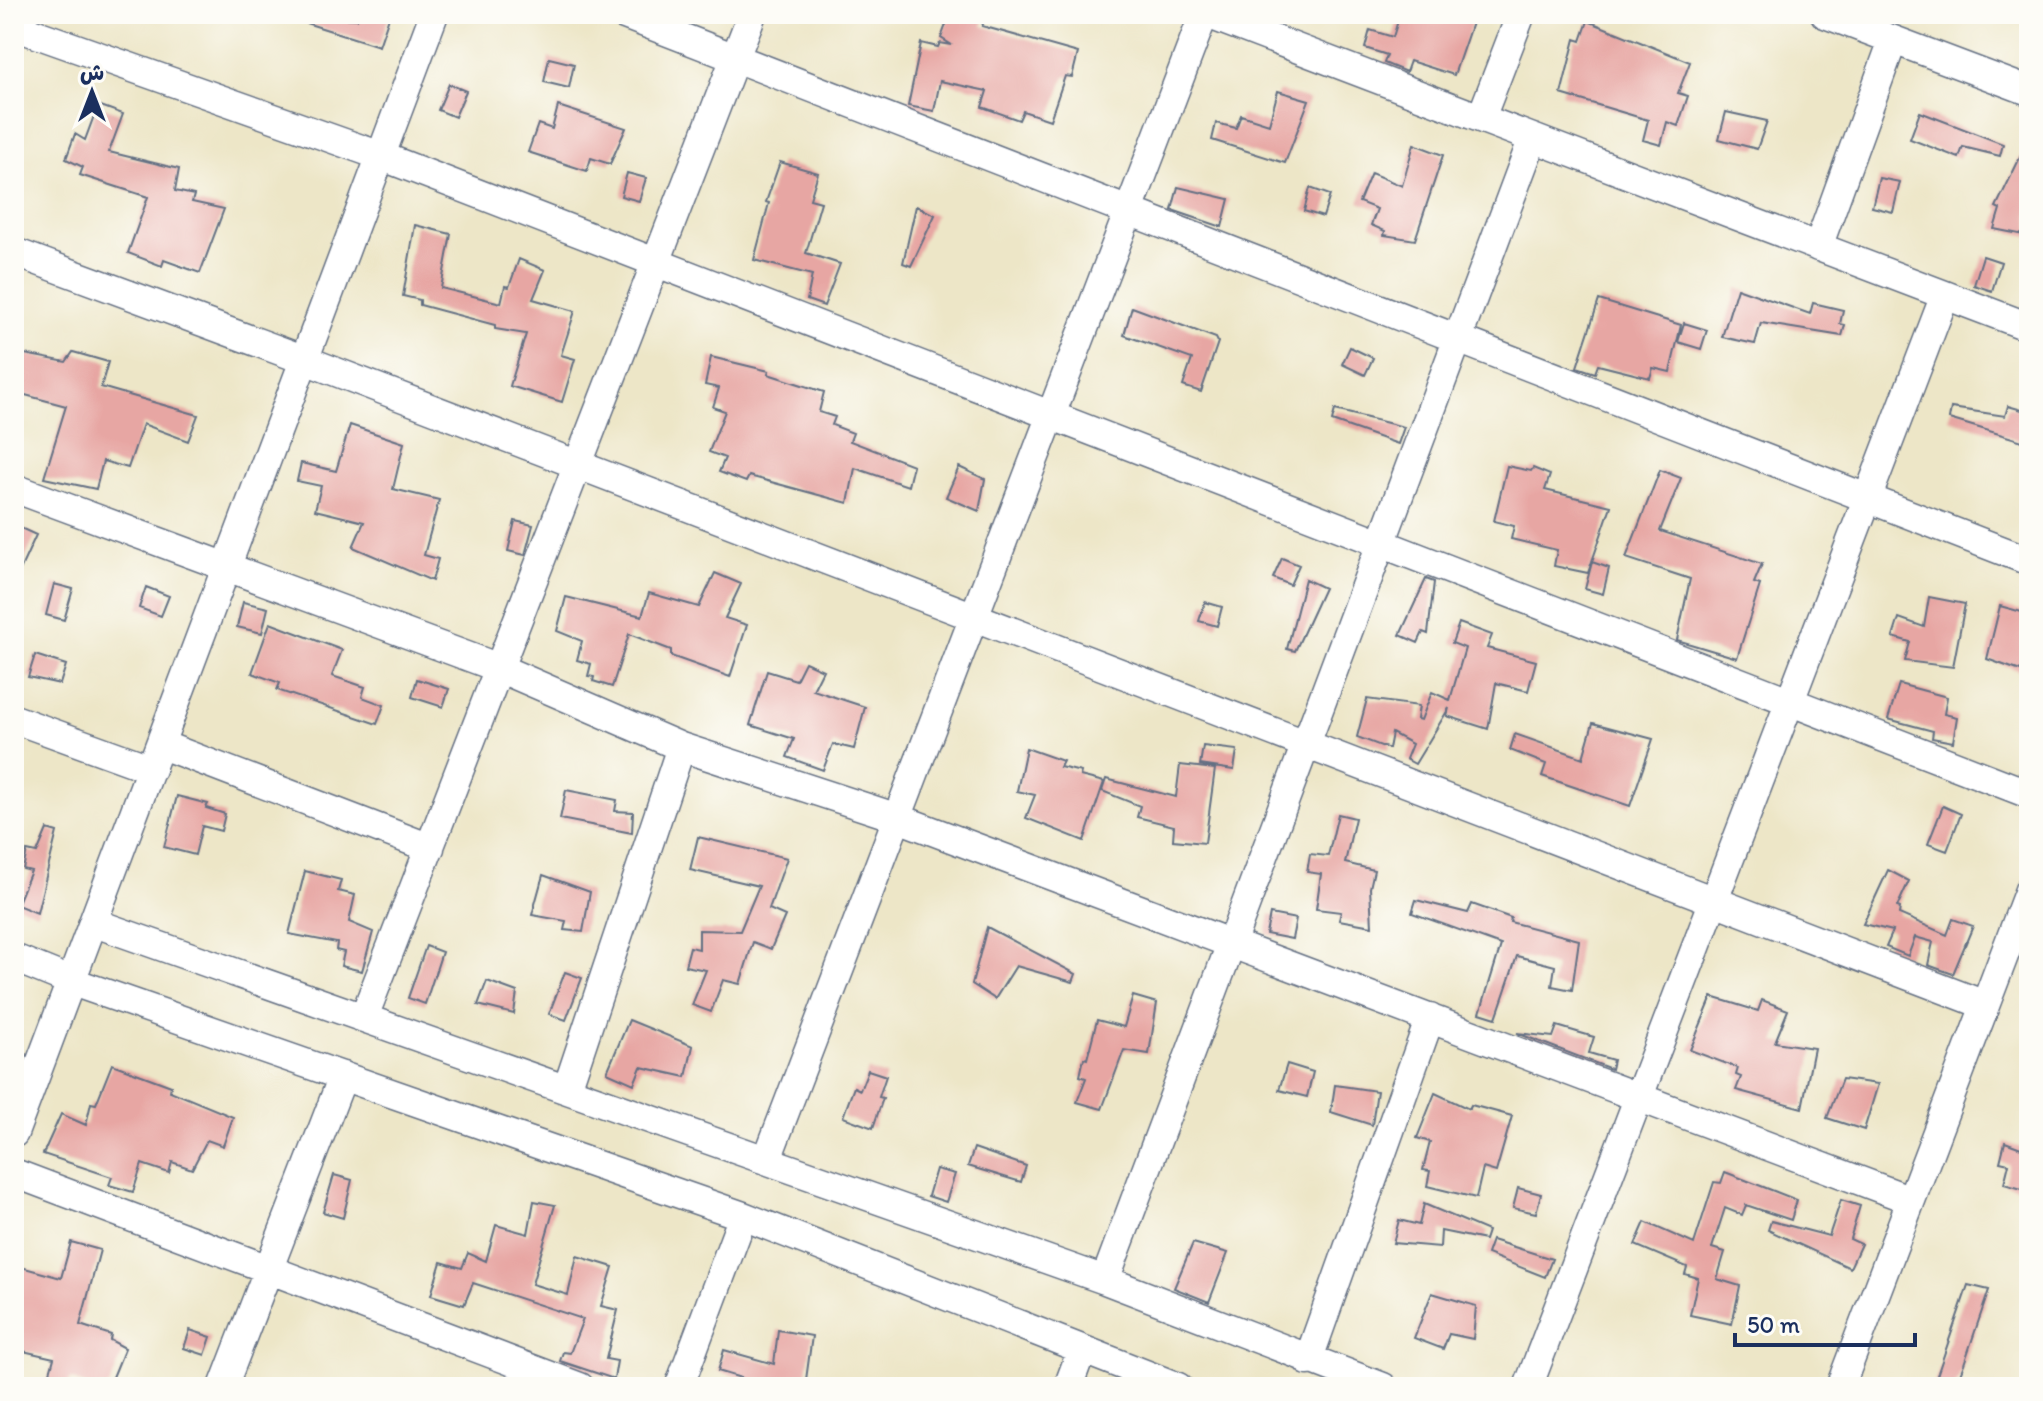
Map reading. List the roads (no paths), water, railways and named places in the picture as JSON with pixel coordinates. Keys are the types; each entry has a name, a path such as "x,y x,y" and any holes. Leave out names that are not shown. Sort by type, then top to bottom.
{"street":[{"path":"14,1133 434,14"},
{"path":"622,14 2029,561"},
{"path":"364,1017 752,14"},
{"path":"767,1159 1206,14 2029,327"},
{"path":"1481,118 1521,14"},
{"path":"1825,14 2028,86"},
{"path":"14,26 381,156 2029,794"},
{"path":"1818,247 1893,40"},
{"path":"1105,1280 1533,138"},
{"path":"14,252 578,464 1985,1005"},
{"path":"1528,1387 1945,295"},
{"path":"14,488 499,668 681,747 898,818 1911,1200"},
{"path":"14,719 157,757 430,848"},
{"path":"567,1089 681,747"},
{"path":"1840,1387 2029,890"},
{"path":"95,923 1105,1280 1308,1361 1383,1387"},
{"path":"14,958 73,982 743,1216 1081,1352 1178,1387"},
{"path":"1308,1361 1430,1018"},
{"path":"223,1387 343,1076"},
{"path":"14,1173 580,1387"},
{"path":"679,1387 743,1216"},
{"path":"1068,1387 1081,1352"}]}
